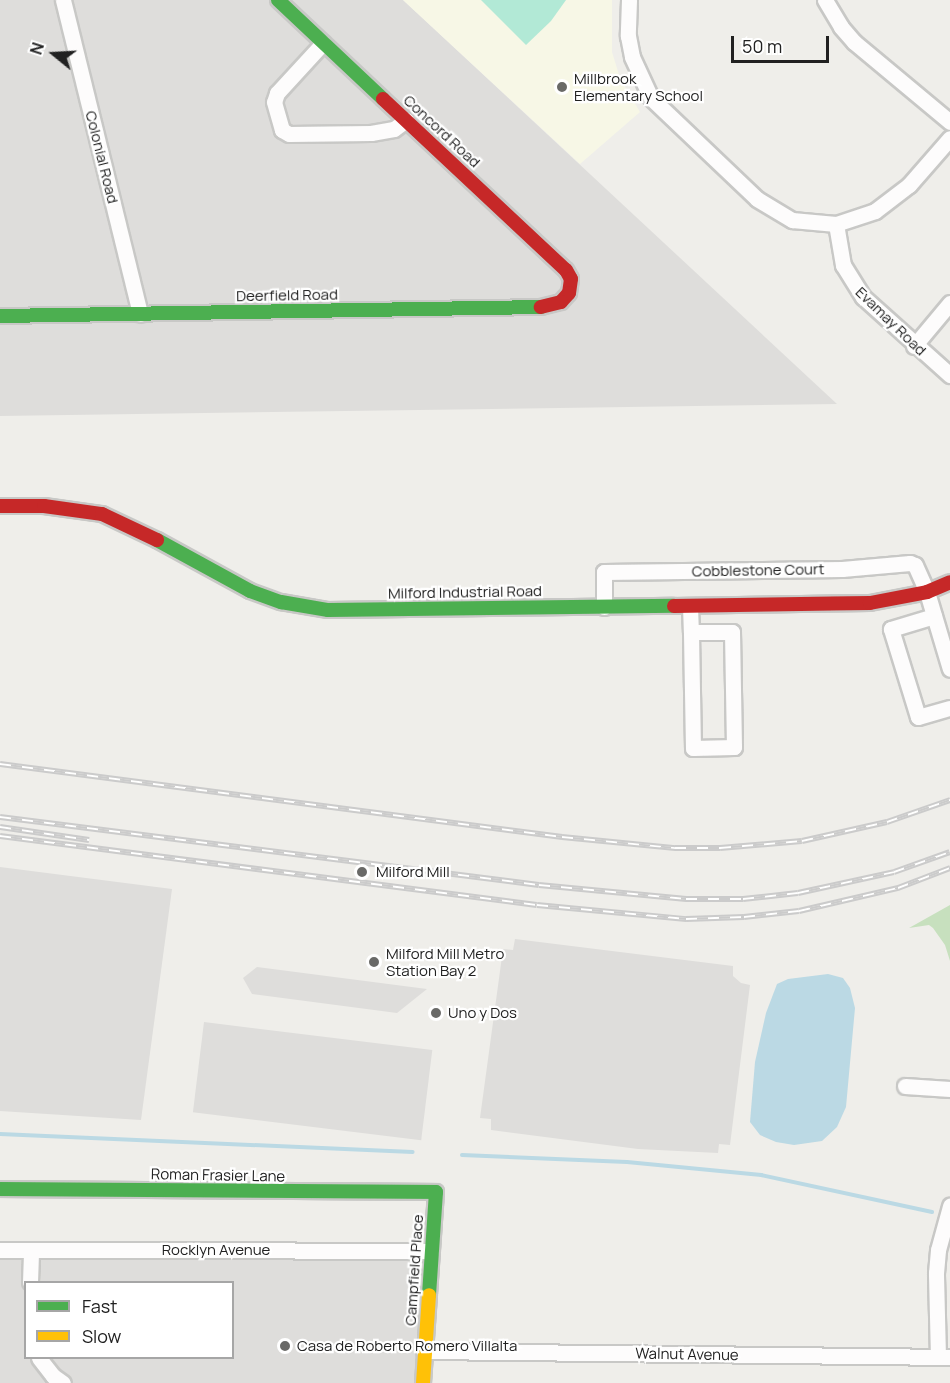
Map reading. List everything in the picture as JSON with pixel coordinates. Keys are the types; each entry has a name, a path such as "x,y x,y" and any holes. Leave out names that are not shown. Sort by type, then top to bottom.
{"street":[{"name":"Colonial Road","path":"63,0 140,314"},
{"name":"Concord Road","path":"278,0 566,270 571,279 569,293"},
{"path":"629,0 628,36 632,57 651,98 740,183 774,211 792,220 836,224 867,214 891,200 909,185 950,138"},
{"path":"825,0 841,27 854,42 950,122"},
{"path":"323,43 277,93 274,102 282,130 289,134 371,133 394,129 406,120"},
{"name":"Evamay Road","path":"836,224 843,265 849,280 862,297 914,346 950,375"},
{"name":"Deerfield Road","path":"0,316 539,308 561,302 569,293"},
{"path":"914,346 950,303"},
{"name":"Milford Industrial Road","path":"0,506 44,506 102,514 130,525 250,591 301,606 328,610 870,603 927,592 950,582"},
{"name":"Cobblestone Court","path":"604,607 604,572 842,569 904,562 915,566 927,592"},
{"path":"927,592 950,669"},
{"path":"690,606 693,748 734,747 732,632 691,633"},
{"path":"934,616 891,629 918,717 950,708"},
{"path":"905,1086 950,1089"},
{"name":"Roman Frasier Lane","path":"0,1189 436,1192"},
{"name":"Campfield Place","path":"423,1383 436,1192"},
{"path":"944,1357 937,1262 950,1206"},
{"name":"Rocklyn Avenue","path":"0,1250 431,1251"},
{"path":"30,1281 31,1250"},
{"name":"Walnut Avenue","path":"424,1351 944,1357"},
{"path":"40,1359 53,1376 63,1383"}],"shaded area":[{"path":"0,0 403,0 837,404 0,416"},
{"name":"Millbrook Elementary School","path":"403,0 612,0 612,52 620,78 640,112 580,164"},
{"path":"0,867 172,889 141,1120 0,1111"},
{"path":"515,939 733,966 733,976 741,983 750,985 730,1145 719,1144 718,1153 638,1149 491,1130 491,1119 480,1118 503,949 513,950"},
{"path":"257,967 427,989 397,1013 252,994 243,978"},
{"path":"204,1022 432,1050 421,1140 193,1112"},
{"path":"0,1256 416,1257 422,1267 416,1383 0,1383"}],"green space":[{"path":"481,0 566,0 551,21 526,45"},
{"path":"950,905 950,961 945,945 933,928 929,925 909,928"}],"water":[{"path":"828,974 843,978 850,988 855,1008 846,1107 837,1127 822,1141 794,1145 776,1142 760,1135 750,1122 755,1062 766,1013 777,984 788,979"}],"waterway":[{"path":"0,1134 413,1152"},
{"path":"462,1155 627,1162 761,1175 932,1212"}],"railway":[{"path":"0,764 562,837 675,848 720,848 802,841 887,822 950,800"},
{"path":"0,817 539,885 686,899 743,899 798,893 894,872 950,852"},
{"path":"0,827 89,840"},
{"path":"0,836 537,905 686,919 744,917 799,911 898,888 950,868"}],"traffic: fast":[{"path":"278,0 383,99"},
{"path":"0,316 541,307"},
{"path":"157,540 250,591 281,602 328,610 674,606"},
{"path":"0,1189 436,1192 429,1295"}],"traffic: slow":[{"path":"423,1383 429,1295"}],"traffic: jam":[{"path":"383,99 566,270 571,279 569,293 561,302 541,307"},
{"path":"0,506 44,506 102,514 157,540"},
{"path":"674,606 870,603 927,592 950,582"}],"place":[{"name":"Millbrook Elementary School","path":"562,87"},
{"name":"Milford Mill","path":"362,872"},
{"name":"Milford Mill Metro Station Bay 2","path":"374,962"},
{"name":"Uno y Dos","path":"436,1013"},
{"name":"Casa de Roberto Romero Villalta","path":"285,1346"}]}
